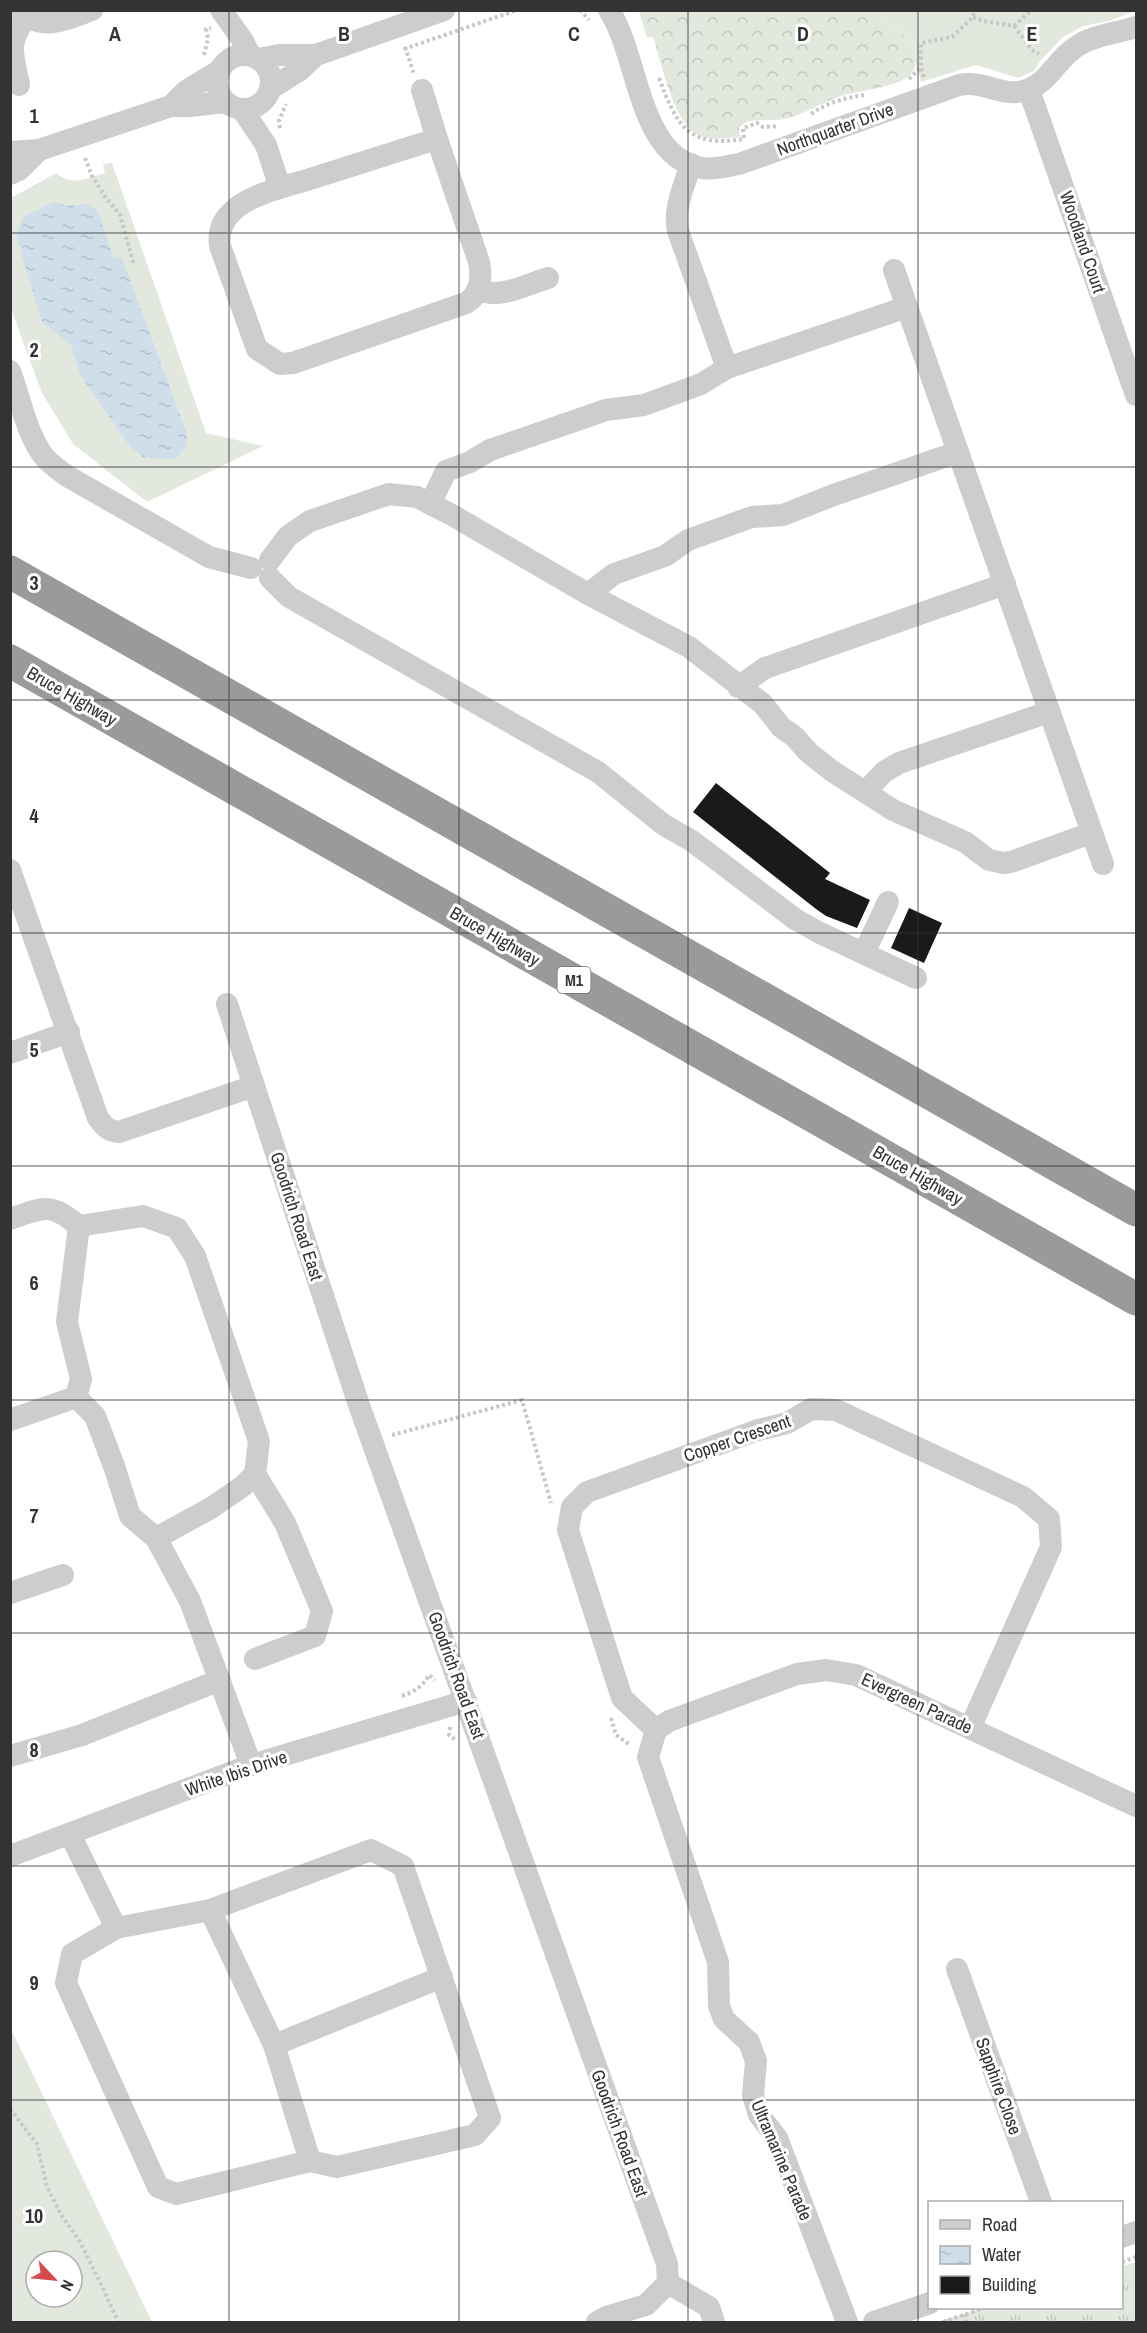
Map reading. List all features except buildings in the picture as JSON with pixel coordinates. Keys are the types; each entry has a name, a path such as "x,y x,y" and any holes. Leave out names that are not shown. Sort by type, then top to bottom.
{"highway":[{"path":"10,572 1137,1210"},
{"name":"Bruce Highway","path":"10,661 1137,1299"}],"street":[{"path":"20,85 12,43 23,14 36,22 46,24 92,10"},
{"path":"171,106 186,91 236,56 316,55 444,10"},
{"path":"221,11 254,57 269,72 266,145"},
{"path":"221,11 221,67 217,87 266,145 280,188"},
{"path":"600,16 626,48 656,134 673,155 691,165 675,218 727,368"},
{"path":"1029,90 1042,83 1064,56 1078,45 1137,27"},
{"path":"10,152 39,150 171,106 257,106 316,55"},
{"name":"Northquarter Drive","path":"691,165 708,168 739,164 930,95 967,84 990,86 1004,92 1029,90"},
{"path":"422,90 479,262 481,275 474,298 466,303 293,363 280,364 257,349 220,246 219,234 224,221 234,209 280,188 437,139"},
{"name":"Woodland Court","path":"1029,90 1137,395"},
{"path":"10,174 20,170 39,150"},
{"path":"894,270 1103,864"},
{"path":"478,290 489,294 499,294 548,278"},
{"path":"430,504 446,471 470,462 490,450 606,410 644,405 701,384 727,368 907,307"},
{"path":"10,371 35,442 43,456 67,476 209,557 264,569 289,597 598,772 664,825 692,841 778,908 818,932 916,978"},
{"path":"588,594 614,574 665,556 687,540 752,517 783,515 958,452"},
{"path":"264,569 288,536 310,521 388,495 408,495 430,504 588,594 689,647 763,704 776,721 808,752 843,778 893,810 964,842 980,855 996,862 1011,862 1091,833"},
{"path":"738,687 765,668 1005,584"},
{"path":"866,791 884,772 899,763 1049,712"},
{"path":"10,870 98,1118 111,1131 119,1131 254,1086"},
{"path":"864,953 888,902"},
{"name":"Goodrich Road East","path":"227,1004 359,1405 374,1440 667,2264 668,2283"},
{"path":"10,1053 69,1032"},
{"path":"10,1219 42,1208 62,1211 80,1226 143,1216 177,1228 195,1256 259,1441 255,1474 243,1486 211,1508 156,1538"},
{"path":"76,1397 81,1379 67,1323 80,1226"},
{"path":"10,1420 76,1397"},
{"path":"76,1397 95,1416 130,1516 156,1538 190,1601 251,1765"},
{"name":"Copper Crescent","path":"656,1730 622,1698 568,1530 572,1507 587,1492 758,1430 787,1423 811,1409 836,1410 847,1415 1023,1497 1049,1519 1051,1547 970,1728"},
{"path":"255,1474 285,1523 322,1611 315,1636 255,1659"},
{"path":"10,1593 63,1575"},
{"name":"Evergreen Parade","path":"656,1730 669,1721 796,1674 826,1670 856,1675 1137,1806"},
{"path":"10,1756 82,1735 220,1680"},
{"name":"White Ibis Drive","path":"10,1856 251,1765 466,1701"},
{"path":"648,1757 656,1730"},
{"name":"Ultramarine Parade","path":"648,1757 718,1962 719,2006 724,2019 749,2042 756,2061 753,2095 759,2115 777,2138 847,2322"},
{"path":"70,1834 116,1928"},
{"path":"371,1850 403,1866 490,2118 475,2135 338,2167 310,2161 176,2194 158,2187 66,1983 72,1954 116,1928 210,1910 371,1850"},
{"path":"210,1910 274,2045 310,2161"},
{"name":"Sapphire Close","path":"957,1969 1041,2201"},
{"path":"274,2045 442,1977"},
{"path":"1123,2238 1137,2232"},
{"path":"597,2322 646,2305 668,2283 709,2307 714,2322"},
{"path":"874,2322 928,2304"}],"path":[{"path":"580,10 600,16"},
{"path":"930,95 921,67 921,43 952,37 973,17 975,10"},
{"path":"1014,26 1032,10"},
{"path":"973,17 1014,26 1032,50 1058,63"},
{"path":"399,26 416,80 422,90"},
{"path":"904,83 921,67"},
{"path":"657,71 674,113 688,132 703,141 726,142 744,139 743,128 757,123 763,127 776,127 786,123"},
{"path":"808,117 822,106 841,99 871,93"},
{"path":"85,158 97,183 120,214 134,266"},
{"path":"374,1440 522,1400 554,1514"},
{"path":"610,1713 616,1735 648,1757"},
{"path":"10,2109 37,2144 47,2186 62,2215 79,2240 118,2322"},
{"path":"943,2322 979,2309"},
{"path":"965,2314 967,2322"}],"green space":[{"path":"639,11 874,11 915,44 915,65 910,75 896,83 839,97 791,117 749,122 739,127 740,137 707,138 693,131 684,122 677,109 653,37 647,38"},
{"path":"874,11 1135,11 1109,21 1083,26 1063,37 1041,60 1034,71 1018,78 976,65 921,82 916,64 915,44"},
{"path":"112,163 206,433 263,446 147,502 73,444 42,393 11,309 11,198 56,173 68,180 74,180 105,173 103,164","holes":["54,201 67,206 98,211 114,258 122,259 187,431 80,375 70,344 42,323 17,235 23,217"]},
{"path":"10,2029 11,2029 152,2322 11,2322"},
{"path":"1136,2262 1136,2322 936,2322 982,2309 1123,2309 1123,2266"}],"water":[{"path":"54,201 67,206 88,204 98,211 114,258 122,258 187,432 186,447 176,458 143,457 129,445 80,375 70,344 42,323 16,235 23,217"}]}
